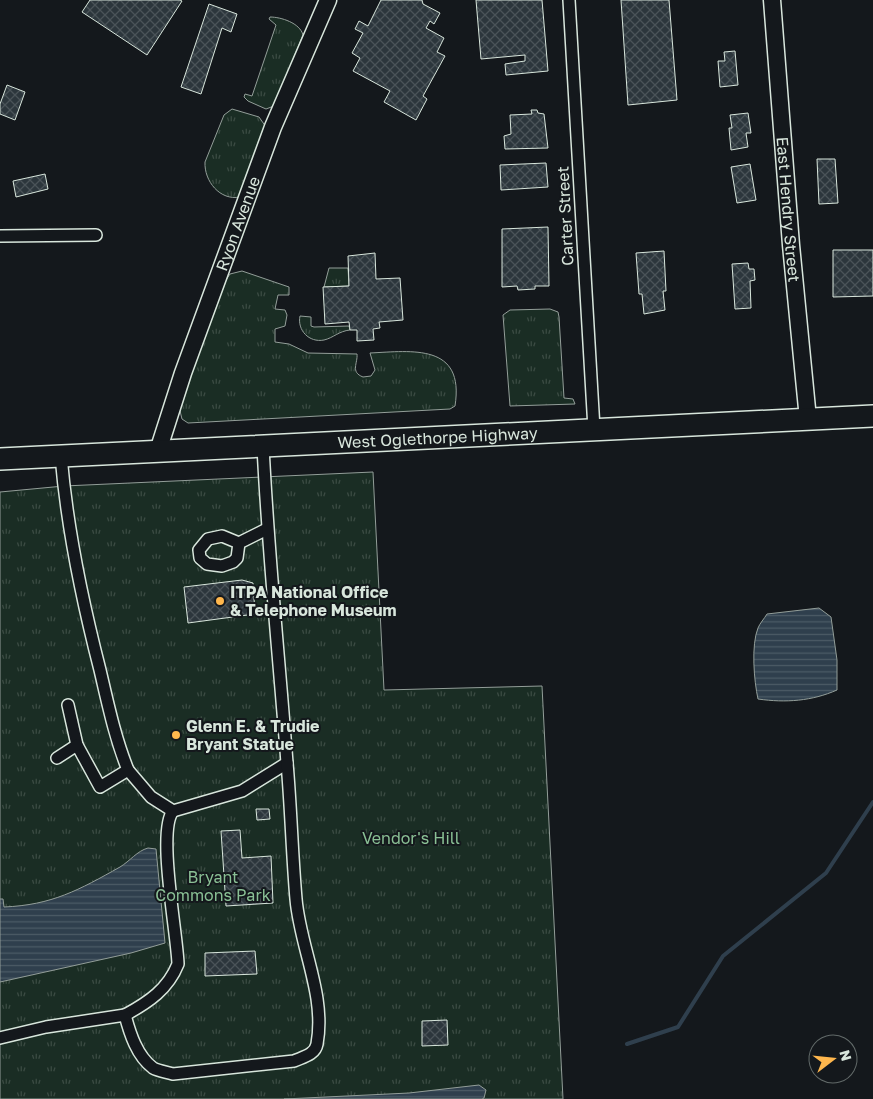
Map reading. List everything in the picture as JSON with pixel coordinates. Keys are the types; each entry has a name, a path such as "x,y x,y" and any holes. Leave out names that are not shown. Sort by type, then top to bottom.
{"highway":[{"name":"West Oglethorpe Highway","path":"0,459 873,416"}],"street":[{"name":"Ryon Avenue","path":"158,451 183,373 270,136 328,0"},
{"name":"Carter Street","path":"569,0 594,429"},
{"name":"East Hendry Street","path":"772,0 791,245 808,419"},
{"path":"0,236 96,235"},
{"path":"125,1015 129,1031 138,1051 154,1068 173,1074 294,1060 312,1053 317,1046 319,1022 313,981 296,901 287,763 267,529 263,446"},
{"path":"61,456 64,486 83,600 110,711 128,770 151,797 173,811"},
{"path":"239,543 267,529"},
{"path":"68,705 77,746 100,787 128,770"},
{"path":"57,758 77,746"},
{"path":"0,1038 46,1027 125,1015 150,1001 172,978 178,964 167,845 168,819 173,811 242,791 287,763"}],"green space":[{"path":"270,17 279,18 294,24 303,35 274,106 266,109 248,101 244,97 245,94 252,96 276,25 269,19"},
{"path":"232,109 259,117 266,127 240,197 226,196 220,193 210,182 205,169 205,162 224,115"},
{"path":"329,268 348,268 349,286 324,287"},
{"path":"242,271 289,287 289,295 278,295 275,309 285,310 287,315 285,326 275,329 275,342 289,344 308,353 357,354 356,370 363,377 371,376 375,370 370,353 418,352 432,355 444,361 452,371 456,386 455,406 450,409 188,423 182,419 179,407 226,280 230,274"},
{"path":"550,309 558,312 559,317 564,398 573,399 575,404 510,406 503,315 510,310"},
{"path":"300,316 311,317 311,326 314,327 349,326 350,330 324,340 314,339 302,331"},
{"name":"Bryant Commons Park","path":"373,472 384,690 542,686 563,1099 0,1099 0,492 64,486"}],"water":[{"path":"819,608 831,617 837,660 837,690 818,697 799,700 758,699 754,673 754,644 758,628 767,614"},
{"path":"148,848 156,849 165,943 131,953 0,982 0,899 3,899 4,907 21,906 51,900 91,883 120,867 140,851"},
{"path":"479,1085 486,1090 482,1099 284,1099 409,1093"}],"building":[{"path":"90,0 182,1 147,55 82,12"},
{"path":"381,0 422,0 423,4 440,13 434,24 430,21 426,28 444,38 437,52 445,56 423,96 427,99 416,120 384,102 390,91 353,71 360,58 352,53 363,33 355,29 359,21 368,26"},
{"path":"476,0 542,0 548,71 506,75 505,64 525,61 525,55 481,59"},
{"path":"621,0 669,0 677,100 628,105"},
{"path":"209,4 237,14 231,32 222,28 201,94 181,87"},
{"path":"735,51 738,85 720,87 718,61 725,61 724,52"},
{"path":"7,85 25,92 15,120 0,114 0,104"},
{"path":"531,110 537,110 538,113 544,114 548,148 505,149 504,136 511,134 510,115 532,114"},
{"path":"748,113 751,133 746,133 748,147 731,150 729,128 732,128 730,115"},
{"path":"817,159 835,159 838,203 819,204"},
{"path":"546,163 548,187 501,190 500,165"},
{"path":"750,164 756,200 737,203 731,167"},
{"path":"45,174 48,189 16,197 13,181"},
{"path":"548,227 549,286 535,286 535,289 518,290 517,286 502,287 502,229"},
{"path":"833,250 873,250 873,296 833,297"},
{"path":"664,251 666,291 663,291 665,310 644,314 642,294 639,294 636,253"},
{"path":"375,253 376,279 400,278 403,320 379,322 380,328 373,329 374,340 357,341 357,330 350,330 349,322 325,324 323,287 349,286 348,256"},
{"path":"748,263 749,269 754,269 755,280 750,281 751,308 735,309 732,264"},
{"name":"ITPA National Office & Telephone Museum","path":"242,580 253,583 255,614 188,623 184,587"},
{"path":"256,809 269,809 270,819 257,820"},
{"path":"240,830 242,858 271,856 273,903 226,906 221,831"},
{"path":"255,951 257,974 205,976 205,953"},
{"path":"447,1020 448,1045 422,1046 422,1021"}],"waterway":[{"path":"627,1044 678,1027 723,956 826,873 873,802"}],"place":[{"name":"ITPA National Office & Telephone Museum","path":"220,601"},
{"name":"Glenn E. & Trudie Bryant Statue","path":"176,735"}],"park label":[{"name":"Vendor's Hill","path":"411,838"}]}
